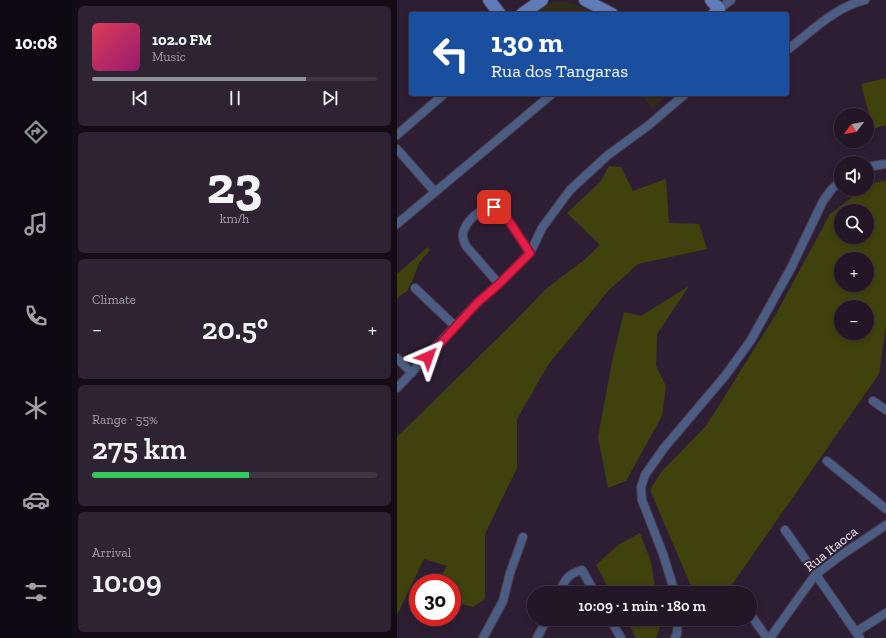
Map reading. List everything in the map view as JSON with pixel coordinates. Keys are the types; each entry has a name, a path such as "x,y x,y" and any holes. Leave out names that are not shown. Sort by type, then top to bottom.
{"street":[{"path":"489,0 498,12"},
{"path":"525,12 542,0"},
{"path":"585,0 608,12"},
{"path":"715,8 731,0"},
{"path":"789,48 837,11 848,5 865,0"},
{"path":"397,135 442,96"},
{"path":"397,224 550,96"},
{"path":"397,388 477,303 499,284 530,253 542,228 570,190 608,155 683,96"},
{"path":"397,149 435,192"},
{"path":"874,166 886,164"},
{"path":"673,586 643,500 641,487 645,475 664,448 725,376 751,340 791,268 823,201 834,187"},
{"path":"499,284 466,246 463,240 463,234 470,219 489,208 494,207 509,221 530,253"},
{"path":"415,288 455,326"},
{"path":"397,358 412,373"},
{"path":"873,401 886,410"},
{"path":"827,461 886,509"},
{"name":"Rua Itaoca","path":"770,638 815,575 837,558 886,525"},
{"path":"785,530 858,635 886,613"},
{"path":"483,638 503,600 510,573 523,537"},
{"path":"562,586 567,577 582,570 591,586"},
{"path":"757,624 767,638"},
{"path":"537,638 543,626"},
{"path":"614,626 621,638"},
{"path":"677,637 678,626"}],"shaded area":[{"path":"554,2 568,2 595,12 536,12"},
{"path":"886,78 886,125 874,129 874,108 867,108 861,84"},
{"path":"643,96 667,96 652,108"},
{"path":"609,166 621,167 633,191 666,179 669,223 699,224 707,249 638,264 608,291 548,365 517,419 517,468 485,534 485,599 473,607 461,604 461,574 442,574 447,566 424,559 417,574 409,574 409,590 397,615 397,437 546,289 584,260 600,245 567,213 601,181"},
{"path":"886,181 886,325 879,374 731,586 691,586 650,490 661,472 706,426 776,314 830,214 834,211 834,244 874,244 874,204 843,204 854,196 874,196 874,183"},
{"path":"428,247 430,250 419,263 407,291 397,298 397,274"},
{"path":"689,286 657,334 656,366 666,386 662,416 626,481 608,488 598,437 613,357 624,312 641,316"},
{"path":"640,533 651,562 655,586 607,586 596,565 618,545"},
{"path":"630,626 660,626 656,638 636,638"}],"route":[{"path":"428,357 477,303 499,284 530,253 509,221 494,207"}]}
